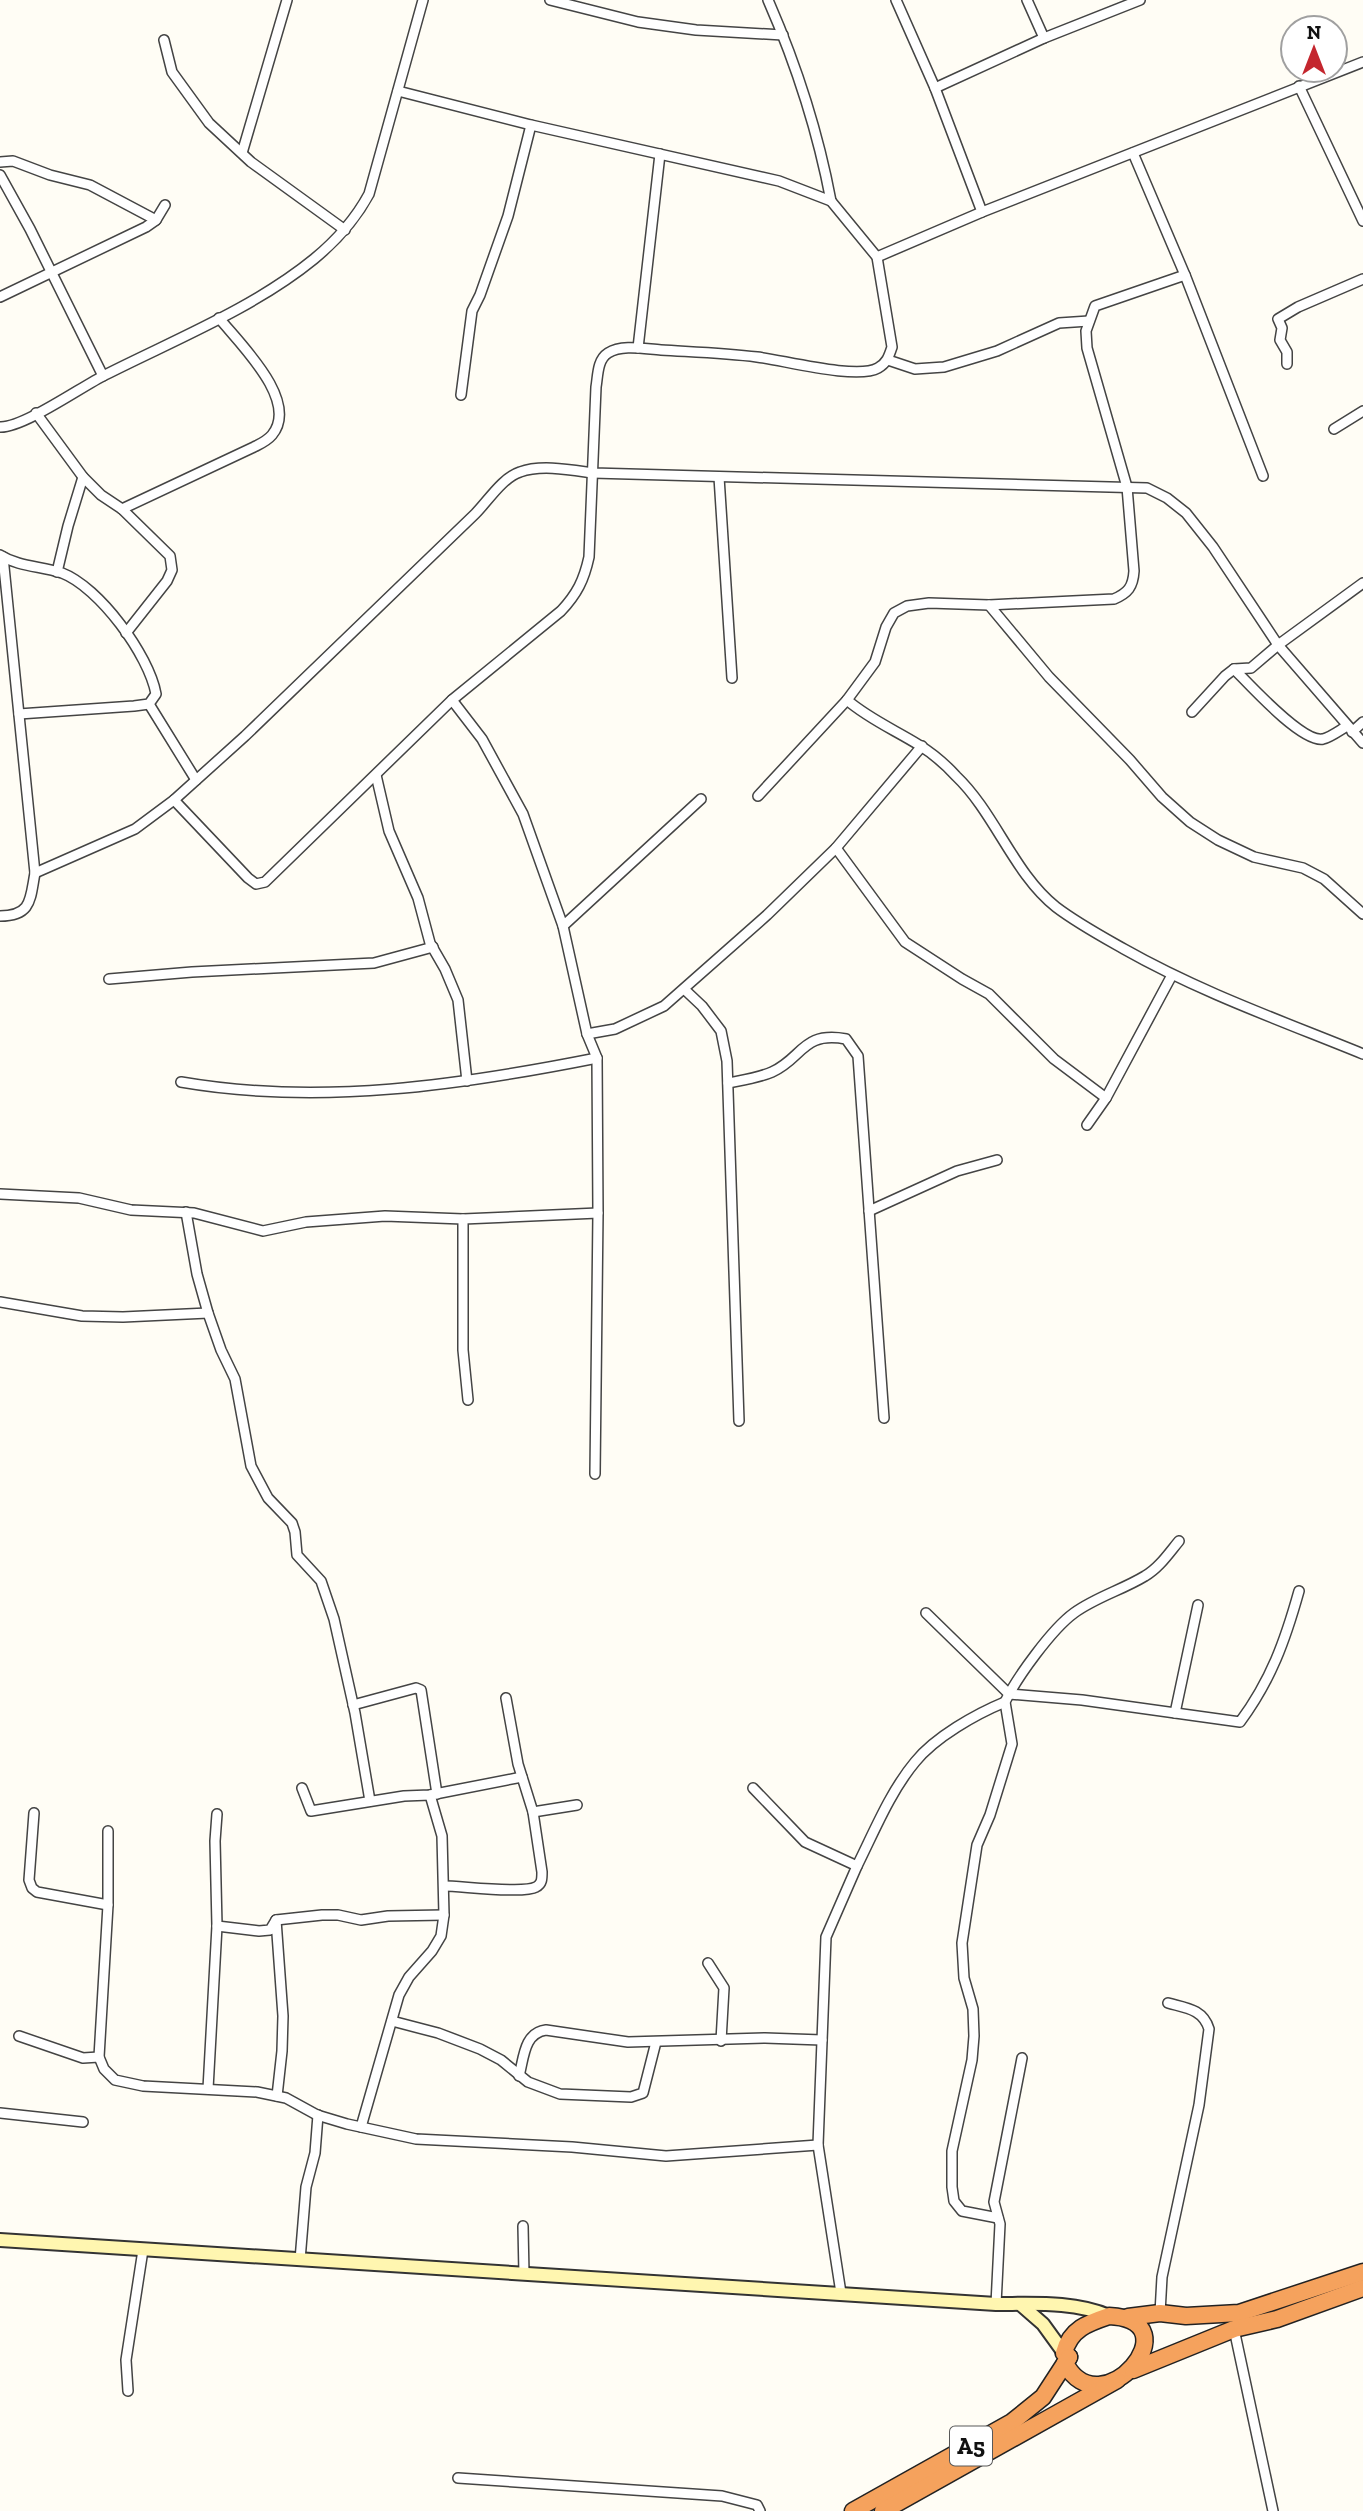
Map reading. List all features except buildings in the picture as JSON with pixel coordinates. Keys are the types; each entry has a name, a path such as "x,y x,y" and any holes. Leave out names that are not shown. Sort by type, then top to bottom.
{"highway":[{"name":"A5","path":"853,2511 1012,2422 1043,2397 1066,2355 1067,2341 1074,2332 1088,2323 1109,2316 1128,2318 1160,2313 1186,2316 1239,2314 1363,2272"},
{"name":"A5","path":"883,2511 1133,2370 1234,2329 1277,2319 1363,2288"},
{"path":"1128,2318 1138,2324 1143,2336 1144,2347 1133,2370"},
{"path":"1066,2355 1065,2363 1078,2379 1090,2384 1117,2380"}],"main road":[{"path":"0,2241 1091,2308 1109,2316"},
{"path":"1020,2304 1043,2324 1066,2355"}],"street":[{"path":"242,153 287,0"},
{"path":"0,427 19,423 103,376 219,318 278,284 314,259 345,230 358,215 369,194 423,0"},
{"path":"550,0 638,22 696,30 783,35"},
{"path":"768,0 783,35 824,160 831,201"},
{"path":"896,0 935,88 982,212"},
{"path":"1027,0 1044,38"},
{"path":"935,88 1044,38 1140,0"},
{"path":"164,40 172,72 208,123 286,189 345,230"},
{"path":"877,257 982,212 1363,62"},
{"path":"1299,86 1363,221"},
{"path":"174,800 256,884 265,882 452,700 561,611 585,579 589,557 596,387 599,364 606,354 619,349 638,348 756,357 847,372 877,369 888,360 891,347 877,257 831,201 779,181 531,125 398,91"},
{"path":"461,395 472,311 508,216 531,125"},
{"path":"1133,153 1185,275 1264,476"},
{"path":"638,348 660,154"},
{"path":"0,162 12,162 90,185 156,220"},
{"path":"0,175 103,376"},
{"path":"0,297 156,220 166,205"},
{"path":"758,796 847,700 875,662 886,627 894,613 907,606 929,603 989,605 1114,599 1129,592 1134,583 1134,571 1127,486 1087,348 1086,331 1095,306 1185,275"},
{"path":"1287,364 1287,352 1280,340 1282,328 1278,319 1298,307 1363,279"},
{"path":"122,509 254,447 274,433 279,417 279,404 272,384 219,318"},
{"path":"888,360 915,369 944,367 997,351 1059,323 1089,321"},
{"path":"1334,429 1363,411"},
{"path":"36,413 83,477 165,549 173,562 167,581 126,633"},
{"path":"35,873 135,829 174,800 245,736 475,514 503,483 519,472 571,470 719,477 1147,488 1167,498 1186,513 1213,547 1278,645 1363,743"},
{"path":"57,572 83,477"},
{"path":"719,477 732,678"},
{"path":"1,556 13,563 57,572 86,588 113,613 154,681 156,694 149,704"},
{"path":"0,916 23,912 30,902 35,873 1,556"},
{"path":"1192,712 1215,685 1234,670 1251,668 1363,583"},
{"path":"989,605 1049,677 1162,797 1190,822 1218,840 1254,857 1303,869 1324,879 1363,914"},
{"path":"1234,670 1290,722 1314,738 1324,739 1363,722"},
{"path":"452,700 482,739 523,814 563,926 587,1034 597,1058 595,1475"},
{"path":"847,700 871,719 922,746 957,776 990,818 1032,882 1055,906 1104,938 1172,975 1263,1015 1363,1054"},
{"path":"149,704 196,780"},
{"path":"19,714 149,704"},
{"path":"587,1034 615,1028 644,1017 664,1006 684,989 767,915 836,848 922,746"},
{"path":"376,775 389,831 418,898 433,947 458,1000 467,1081"},
{"path":"563,926 701,799"},
{"path":"836,848 905,942 989,994 1054,1059 1106,1098"},
{"path":"109,979 374,963 433,947"},
{"path":"1087,1125 1106,1098 1172,975"},
{"path":"684,989 702,1006 721,1031 727,1061 738,1421"},
{"path":"728,1083 775,1071 808,1044 829,1036 846,1039 858,1056 884,1418"},
{"path":"181,1082 230,1090 312,1094 503,1077 597,1058"},
{"path":"869,1211 957,1171 997,1160"},
{"path":"0,1194 79,1198 131,1210 186,1212 263,1231 350,1217 463,1219 598,1213"},
{"path":"186,1212 197,1274 208,1313 220,1350 235,1379 251,1466 268,1498 292,1523 297,1555 324,1587 354,1705 370,1801"},
{"path":"463,1219 463,1350 468,1400"},
{"path":"0,1302 82,1316 208,1313"},
{"path":"841,2293 818,2145 826,1937 857,1866 915,1761 975,1715 1007,1698 1040,1649 1072,1614 1104,1595 1144,1577 1154,1570 1179,1541"},
{"path":"1007,1698 1082,1700 1240,1722 1252,1707 1286,1640 1299,1591"},
{"path":"1175,1713 1198,1605"},
{"path":"926,1613 1007,1698 1012,1744 990,1815 977,1845 962,1943 964,1979 973,2009 974,2036 972,2060 952,2151 954,2201 962,2211 998,2218"},
{"path":"354,1705 416,1688 421,1690 442,1836 444,1886 441,1936 432,1951 408,1977 399,1995 362,2127"},
{"path":"444,1886 521,1890 537,1886 541,1882 542,1872 533,1812 522,1777 506,1699"},
{"path":"302,1788 311,1811 434,1794 522,1777"},
{"path":"753,1788 805,1842 857,1866"},
{"path":"533,1812 577,1805"},
{"path":"34,1812 29,1880 32,1888 37,1892 108,1905"},
{"path":"208,2089 216,1926 216,1814"},
{"path":"108,1831 108,1905 99,2057 104,2069 115,2080 143,2086 257,2092 286,2098 318,2115 416,2138 666,2156 818,2145"},
{"path":"276,1920 322,1915 361,1920 388,1916 444,1915"},
{"path":"216,1926 270,1930 276,1920"},
{"path":"276,1920 283,2017 277,2096"},
{"path":"708,1963 724,1988 721,2041"},
{"path":"1160,2313 1162,2277 1199,2105 1209,2029 1206,2019 1196,2011 1168,2003"},
{"path":"392,2021 438,2033 480,2049 501,2060 528,2082 560,2094 631,2097 643,2093 656,2042"},
{"path":"519,2076 528,2041 538,2031 571,2032 628,2042 765,2038 822,2040"},
{"path":"19,2036 83,2057 99,2057"},
{"path":"996,2304 998,2218 994,2202 1022,2057"},
{"path":"0,2113 83,2122"},
{"path":"300,2260 306,2187 315,2153 318,2115"},
{"path":"523,2226 524,2274"},
{"path":"128,2391 126,2360 144,2250"},
{"path":"1234,2329 1273,2511"},
{"path":"458,2479 722,2496 757,2505 760,2511"}]}
